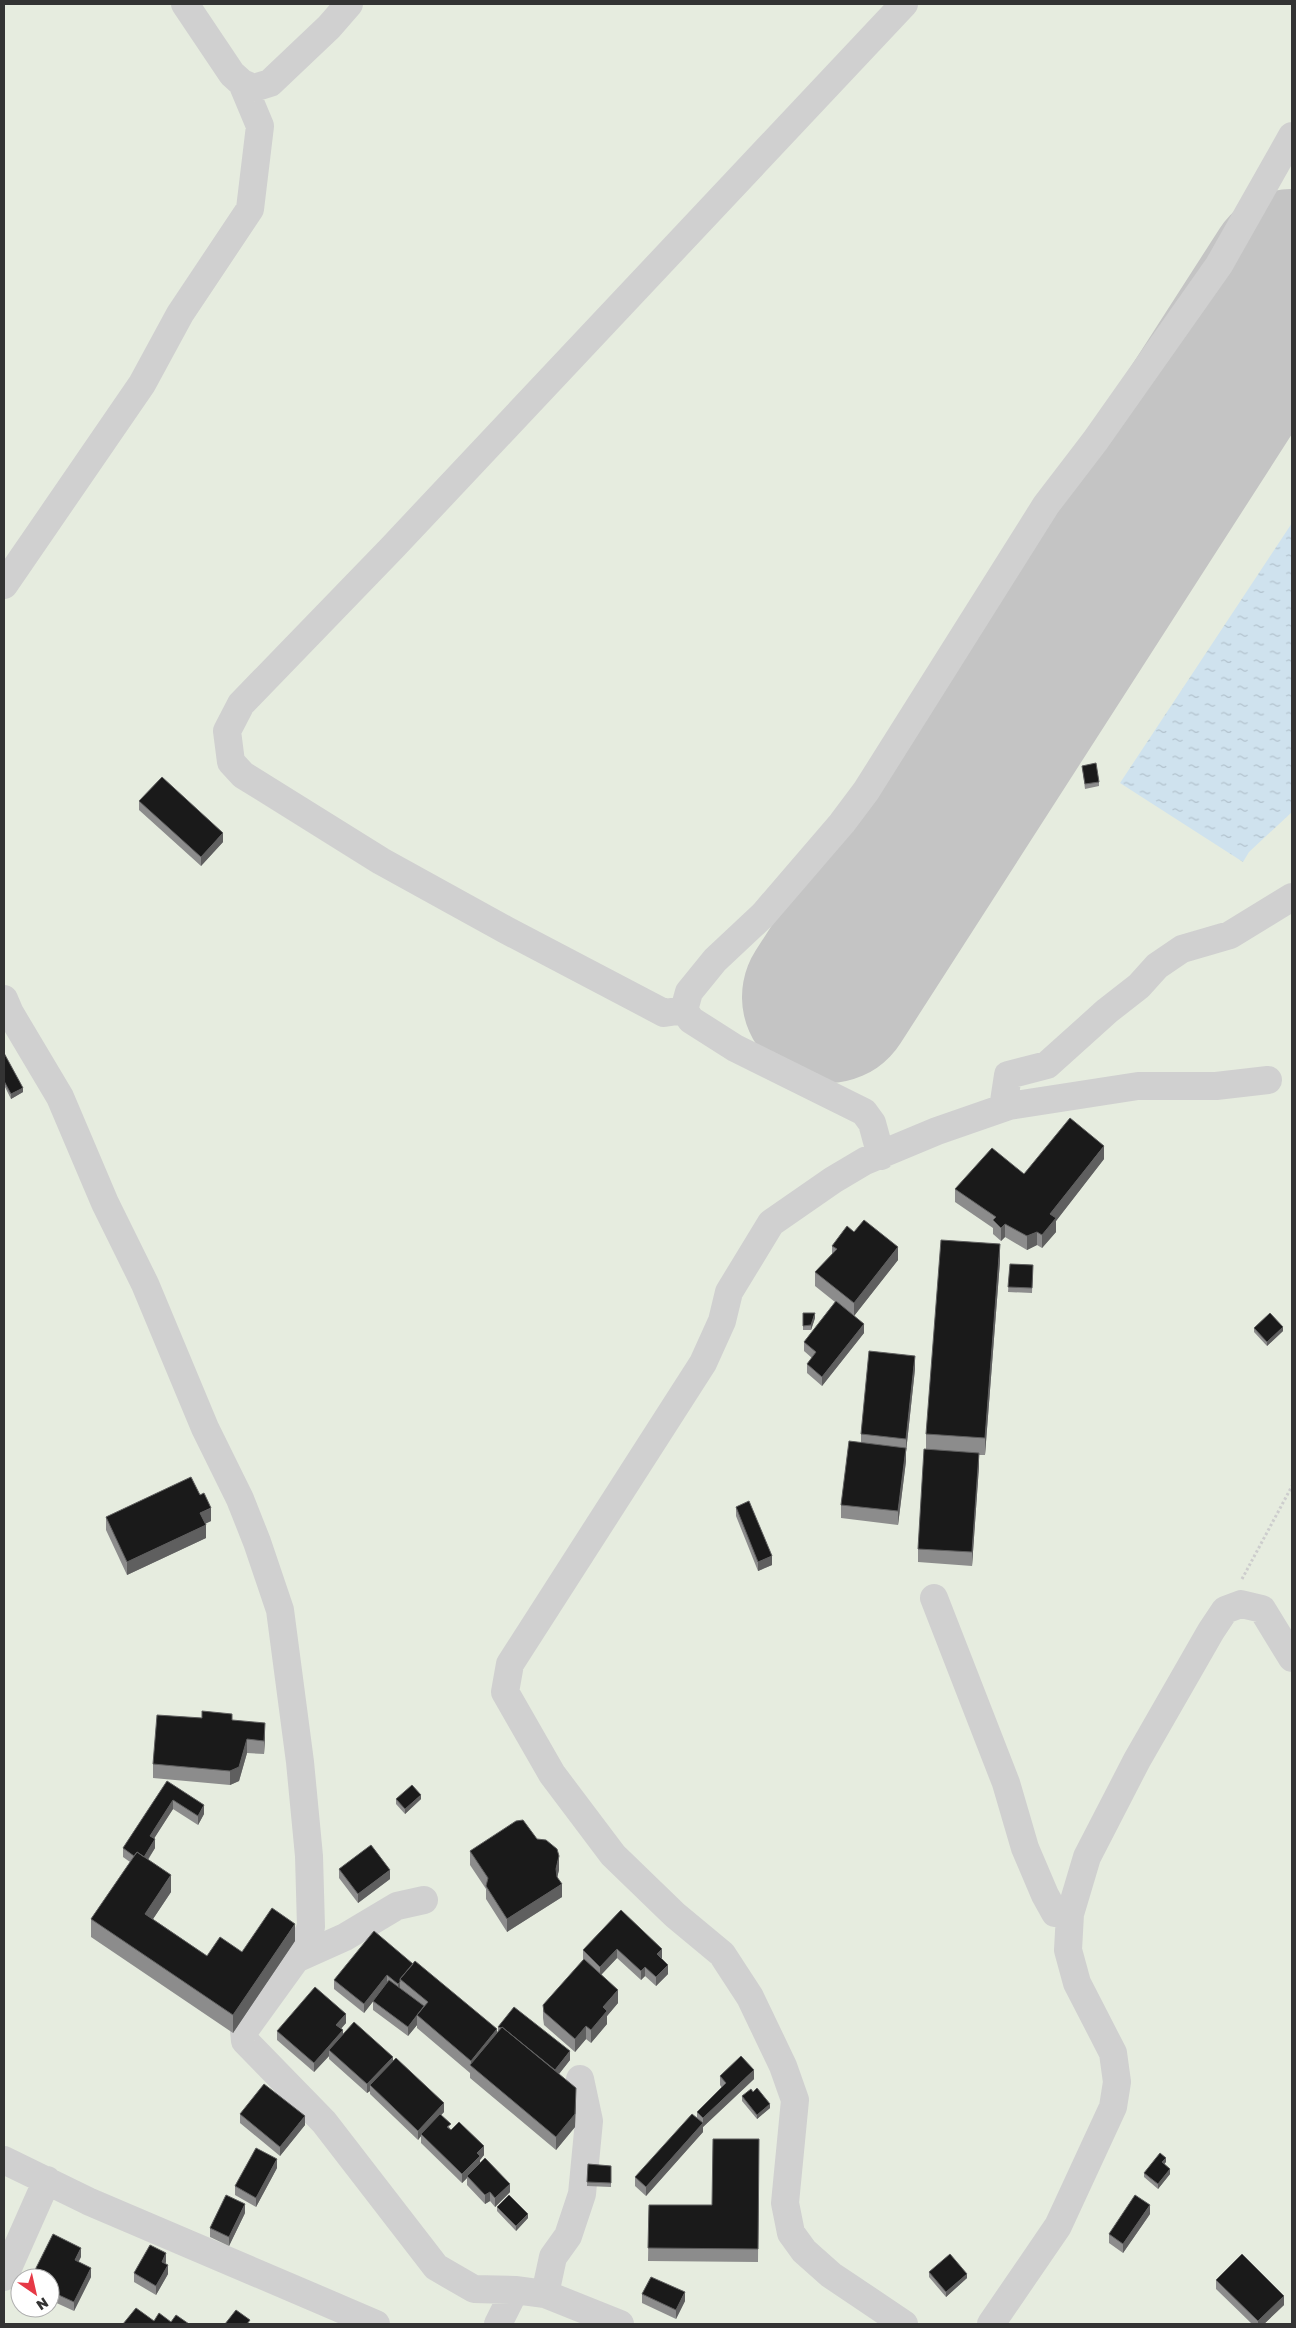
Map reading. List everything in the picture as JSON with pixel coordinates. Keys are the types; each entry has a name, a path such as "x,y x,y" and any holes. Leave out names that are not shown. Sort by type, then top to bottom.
{"street":[{"path":"4,585 142,384 180,314 250,208 260,126 242,84 232,74 185,4"},
{"path":"242,84 254,88 270,83 329,28 350,4"},
{"path":"684,1010 664,1013 506,930 381,861 243,775 231,762 227,731 241,704 392,548 904,4"},
{"path":"684,1010 689,992 715,960 763,915 842,823 866,790 1046,505 1095,441 1219,265 1292,136"},
{"path":"1003,1108 1008,1075 1048,1065 1106,1011 1139,986 1158,966 1182,949 1230,935 1292,897"},
{"path":"4,999 10,1014 60,1096 105,1203 145,1284 205,1428 240,1499 280,1610 292,1697 309,1856 311,1927 296,1959 244,2031 244,2040 324,2122 436,2267 474,2289 515,2290 545,2294 620,2324"},
{"path":"684,1010 691,1020 735,1048 864,1112 872,1123 881,1156"},
{"path":"904,2324 831,2275 804,2251 791,2232 785,2203 795,2100 783,2066 750,1997 722,1954 675,1915 613,1855 552,1774 505,1692 510,1664 703,1363 722,1321 729,1292 771,1223 833,1180 865,1161 881,1156 937,1131 1003,1108 1138,1086 1216,1086 1268,1080"},
{"path":"934,1598 1006,1783 1028,1856 1055,1913 1070,1914"},
{"path":"991,2324 1058,2226 1113,2107 1117,2082 1113,2053 1077,1984 1068,1950 1070,1914 1091,1848 1137,1760 1225,1610 1241,1604 1262,1609 1292,1658"},
{"path":"296,1959 345,1937 397,1906 424,1900"},
{"path":"545,2294 554,2257 568,2236 582,2194 589,2121 580,2079"},
{"path":"4,2160 88,2202 376,2324"},
{"path":"4,2277 47,2180"},
{"path":"498,2324 515,2290"}],"path":[{"path":"1225,1610 1292,1486"}],"shaded area":[{"path":"4,4 1292,4 1292,2324 4,2324"}],"water":[{"path":"1292,523 1292,812 1249,852 1243,862 1120,783"}],"building":[{"path":"1096,763 1099,782 1085,784 1082,766"},
{"path":"162,777 223,833 201,857 139,801"},
{"path":"4,1053 23,1088 11,1094 4,1081"},
{"path":"1070,1118 1104,1146 1050,1214 1056,1218 1042,1235 1037,1232 1027,1236 1005,1224 1001,1228 993,1220 996,1217 955,1189 992,1148 1024,1174"},
{"path":"864,1220 898,1247 854,1303 815,1272 837,1249 832,1246 847,1226 854,1232"},
{"path":"941,1240 1000,1244 985,1438 926,1434"},
{"path":"1010,1264 1033,1265 1032,1288 1008,1287"},
{"path":"836,1301 864,1324 822,1377 807,1364 816,1352 804,1342"},
{"path":"803,1313 815,1313 811,1325 803,1326"},
{"path":"1270,1313 1283,1327 1267,1342 1254,1328"},
{"path":"869,1351 915,1356 906,1439 861,1434"},
{"path":"849,1441 906,1448 898,1511 841,1505"},
{"path":"924,1449 979,1453 972,1552 918,1549"},
{"path":"191,1477 200,1495 204,1493 211,1508 200,1513 206,1525 127,1562 106,1517"},
{"path":"749,1501 772,1556 758,1562 736,1507"},
{"path":"202,1711 232,1714 232,1720 265,1723 264,1741 247,1739 239,1767 230,1771 153,1764 157,1715 202,1718"},
{"path":"167,1781 204,1805 198,1816 173,1800 150,1836 155,1839 144,1857 137,1852 134,1856 123,1848"},
{"path":"412,1785 421,1795 405,1809 396,1799"},
{"path":"523,1820 537,1839 546,1840 557,1849 559,1856 556,1869 557,1877 562,1884 507,1919 486,1886 488,1878 470,1851 516,1821"},
{"path":"371,1845 390,1870 358,1894 339,1869"},
{"path":"137,1852 171,1875 145,1914 207,1956 220,1937 242,1952 272,1908 295,1924 233,2015 91,1919"},
{"path":"621,1910 662,1949 657,1954 668,1965 656,1977 645,1967 641,1971 617,1949 600,1967 583,1950"},
{"path":"374,1931 413,1964 398,1984 387,1975 364,2004 334,1980"},
{"path":"584,1959 618,1990 603,2007 607,2011 591,2030 586,2026 575,2039 544,2012 543,2005"},
{"path":"415,1961 497,2029 471,2061 417,2015 428,2002 400,1979"},
{"path":"389,1980 424,2006 408,2027 373,2001"},
{"path":"315,1987 346,2014 336,2025 343,2030 314,2063 277,2031"},
{"path":"514,2007 570,2051 555,2070 502,2027 498,2027"},
{"path":"354,2022 393,2057 367,2084 329,2050"},
{"path":"502,2027 576,2088 575,2114 556,2137 470,2065"},
{"path":"741,2056 754,2070 703,2118 697,2112 726,2083 720,2076"},
{"path":"396,2058 444,2103 418,2131 370,2085"},
{"path":"264,2084 305,2116 280,2147 240,2114"},
{"path":"757,2088 770,2104 757,2115 742,2096 751,2089 753,2092"},
{"path":"440,2114 451,2124 447,2127 451,2130 459,2122 484,2146 477,2153 480,2156 462,2174 421,2134"},
{"path":"692,2114 703,2123 646,2187 635,2177"},
{"path":"713,2139 759,2139 758,2249 648,2248 649,2205 712,2205"},
{"path":"256,2148 277,2159 256,2198 235,2186"},
{"path":"1160,2153 1166,2158 1162,2162 1170,2169 1158,2184 1144,2173"},
{"path":"485,2158 510,2184 495,2198 490,2192 485,2195 467,2176"},
{"path":"588,2164 611,2166 611,2183 587,2182"},
{"path":"226,2195 245,2204 229,2237 210,2228"},
{"path":"509,2195 528,2214 516,2226 497,2207"},
{"path":"1135,2195 1150,2205 1123,2244 1109,2234"},
{"path":"53,2234 81,2248 75,2260 91,2268 74,2302 60,2296 60,2268 36,2268"},
{"path":"150,2245 166,2253 162,2262 168,2265 156,2286 134,2273"},
{"path":"950,2254 967,2274 946,2292 929,2272"},
{"path":"1242,2254 1284,2296 1258,2321 1216,2280"},
{"path":"651,2277 685,2292 676,2310 642,2294"},
{"path":"136,2308 154,2321 159,2313 171,2322 176,2315 189,2324 123,2324"},
{"path":"236,2310 250,2320 247,2324 225,2324"}],"runway":[{"path":"828,997 1292,275"}]}
